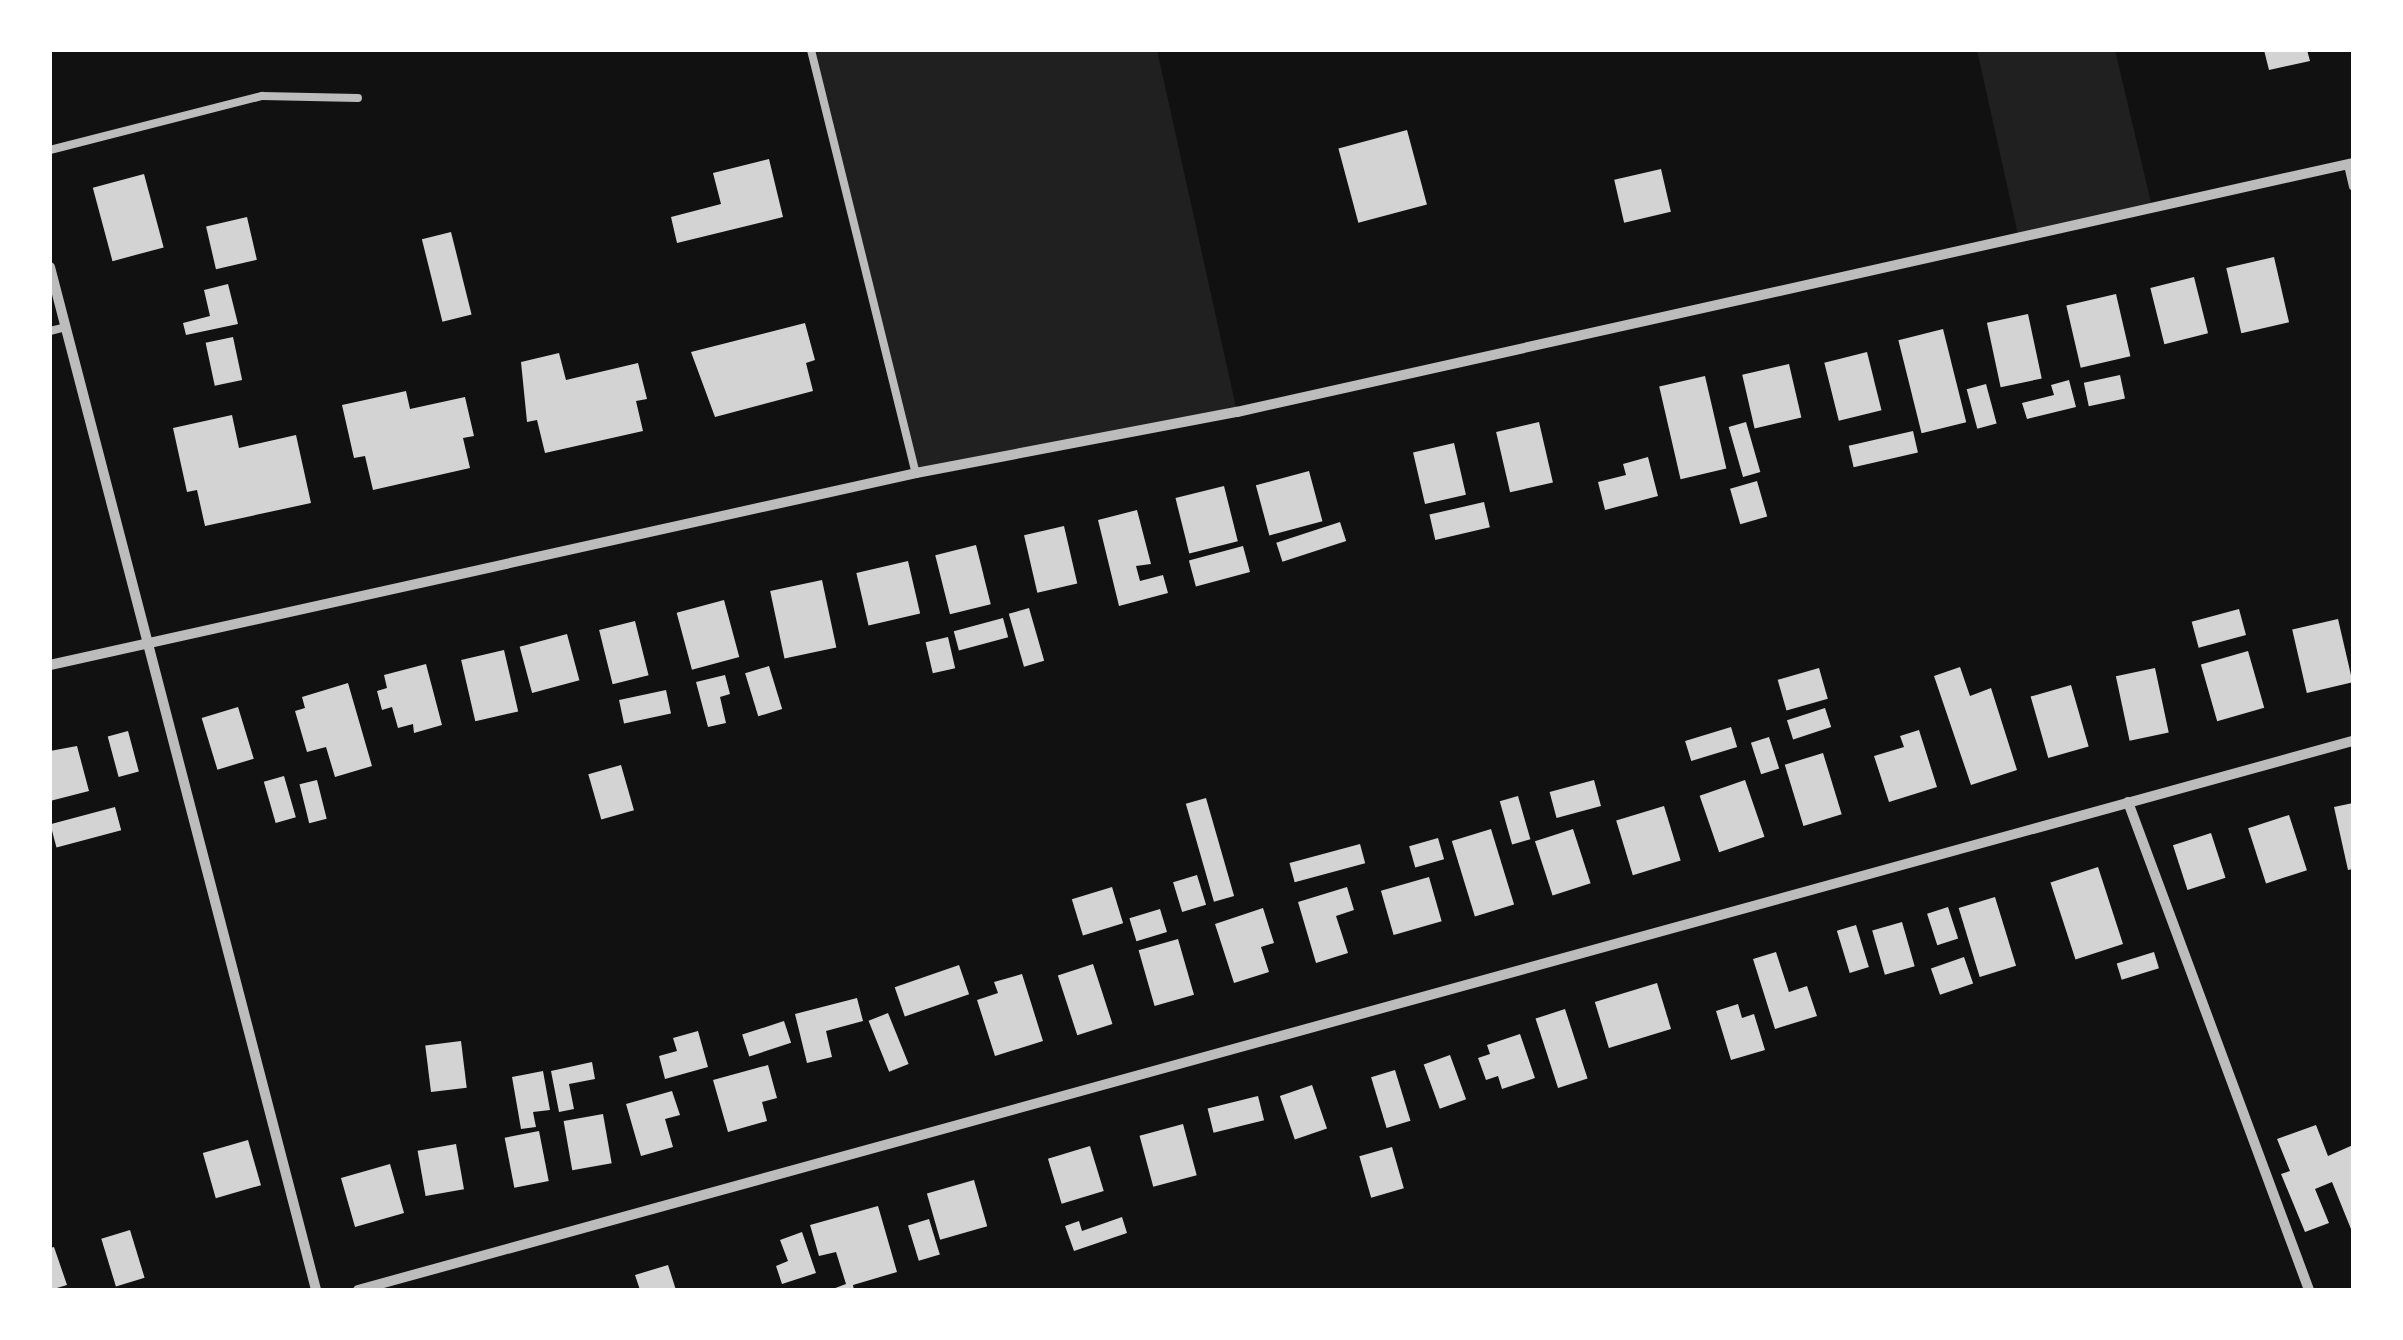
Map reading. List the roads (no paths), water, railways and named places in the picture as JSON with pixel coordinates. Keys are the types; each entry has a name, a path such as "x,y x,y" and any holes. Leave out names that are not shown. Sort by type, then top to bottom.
{"street":[{"path":"50,664 916,474 1237,412 2350,164"},
{"path":"50,267 56,329 146,644 316,1290"},
{"path":"358,1290 2353,741"},
{"path":"2128,802 2309,1290"}],"lane":[{"path":"810,50 916,474"},
{"path":"50,150 262,96 358,98"},
{"path":"2350,164 2353,186"}]}
